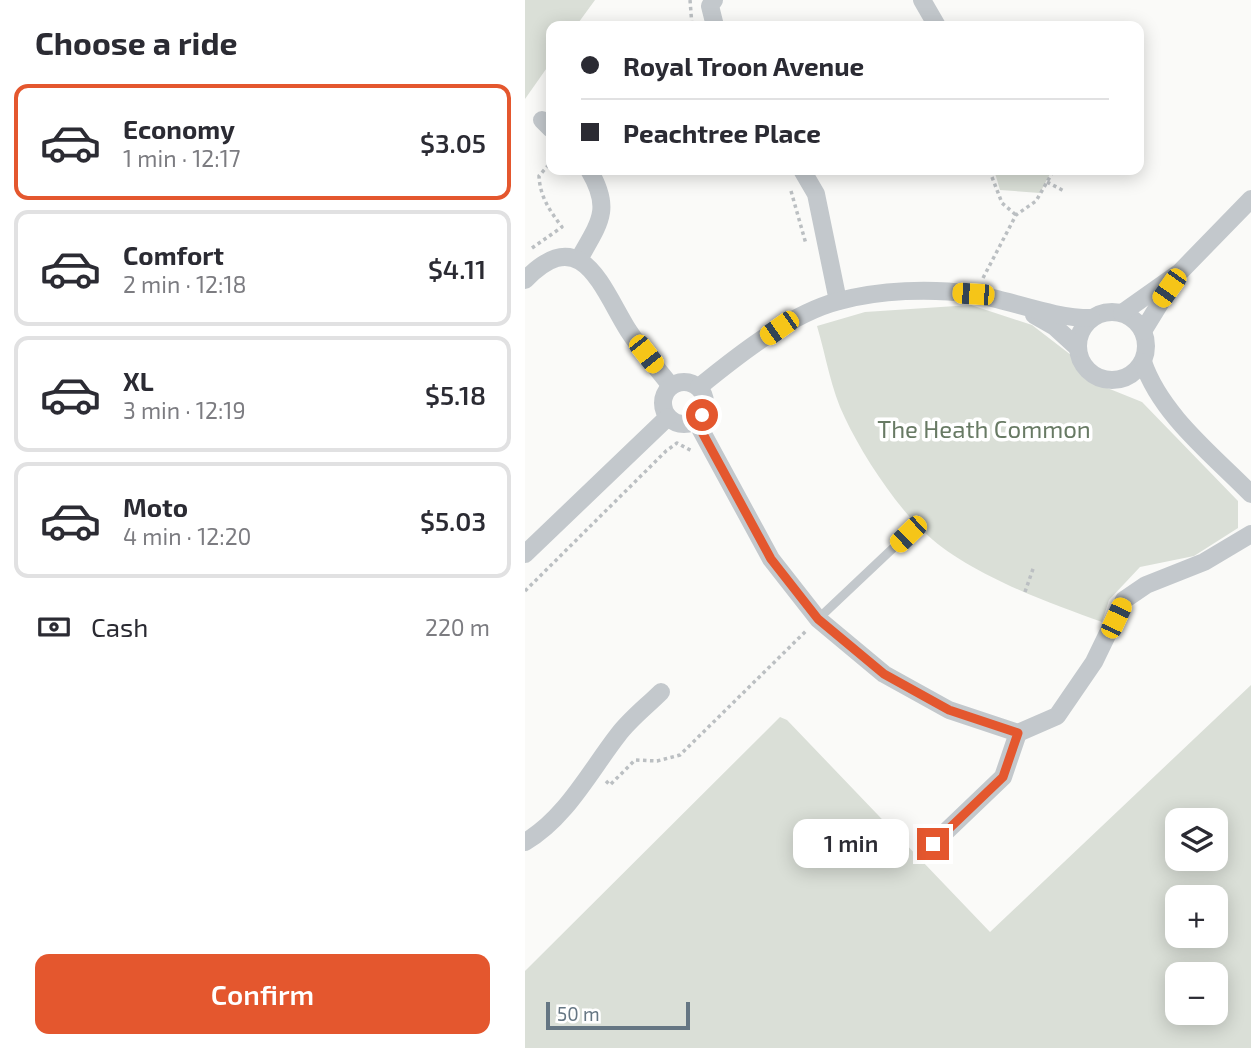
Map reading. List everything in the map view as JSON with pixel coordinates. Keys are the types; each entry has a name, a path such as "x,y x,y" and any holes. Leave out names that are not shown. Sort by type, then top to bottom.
{"street":[{"path":"714,21 710,6 715,0"},
{"path":"922,0 934,21"},
{"path":"579,259 602,220 603,192 592,175"},
{"path":"805,175 816,194 838,301"},
{"path":"1122,313 1180,272 1251,200"},
{"path":"525,280 537,267 559,256 579,259 595,271 634,339 671,386"},
{"path":"1143,331 1180,272"},
{"path":"699,387 779,328 838,301 923,290 973,294 1069,318 1122,313 1133,318 1143,331 1146,343 1143,362 1149,381 1166,406 1251,494"},
{"path":"1019,306 1055,327 1078,348"},
{"path":"1091,318 1079,336 1078,348 1085,367 1094,375 1112,381 1124,379 1143,362"},
{"path":"1124,379 1166,406"},
{"path":"685,381 699,387 703,393 705,408 696,421 681,424 668,417 663,403 671,386 685,381"},
{"path":"525,554 668,417"},
{"path":"696,421 771,559 812,625 884,674 949,710 1018,733 1057,716 1094,663 1124,600 1146,586 1204,562 1251,534"},
{"path":"525,842 537,835 595,771 619,734 661,692"},
{"path":"933,844 1003,777 1018,733"}],"lane":[{"path":"812,625 908,534"}],"path":[{"path":"690,0 692,21"},
{"path":"527,253 548,234 562,227 539,189 539,176 546,168"},
{"path":"973,294 998,253 1016,215 1036,201 1051,175"},
{"path":"992,177 1002,203 1016,215"},
{"path":"786,180 806,244"},
{"path":"1047,182 1064,191"},
{"path":"525,591 666,451 677,443 693,452 697,458"},
{"path":"1025,592 1034,566"},
{"path":"595,771 610,785 635,760 657,761 680,755 812,625 799,621"}],"green space":[{"path":"525,0 595,0 580,21 546,21 546,69 525,99"},
{"path":"996,175 1049,175 1040,193 1000,190"},
{"name":"The Heath Common","path":"971,305 1032,325 1071,355 1085,379 1142,402 1238,501 1238,528 1194,556 1140,567 1109,600 1102,622 984,573 961,560 923,531 879,477 845,418 829,373 817,326 865,312"},
{"path":"1251,685 1251,1048 525,1048 525,971 780,717 787,720 990,932"}],"route":[{"path":"702,415 696,421 771,559 818,619 884,674 949,710 1018,733 1003,777 933,844"}]}
